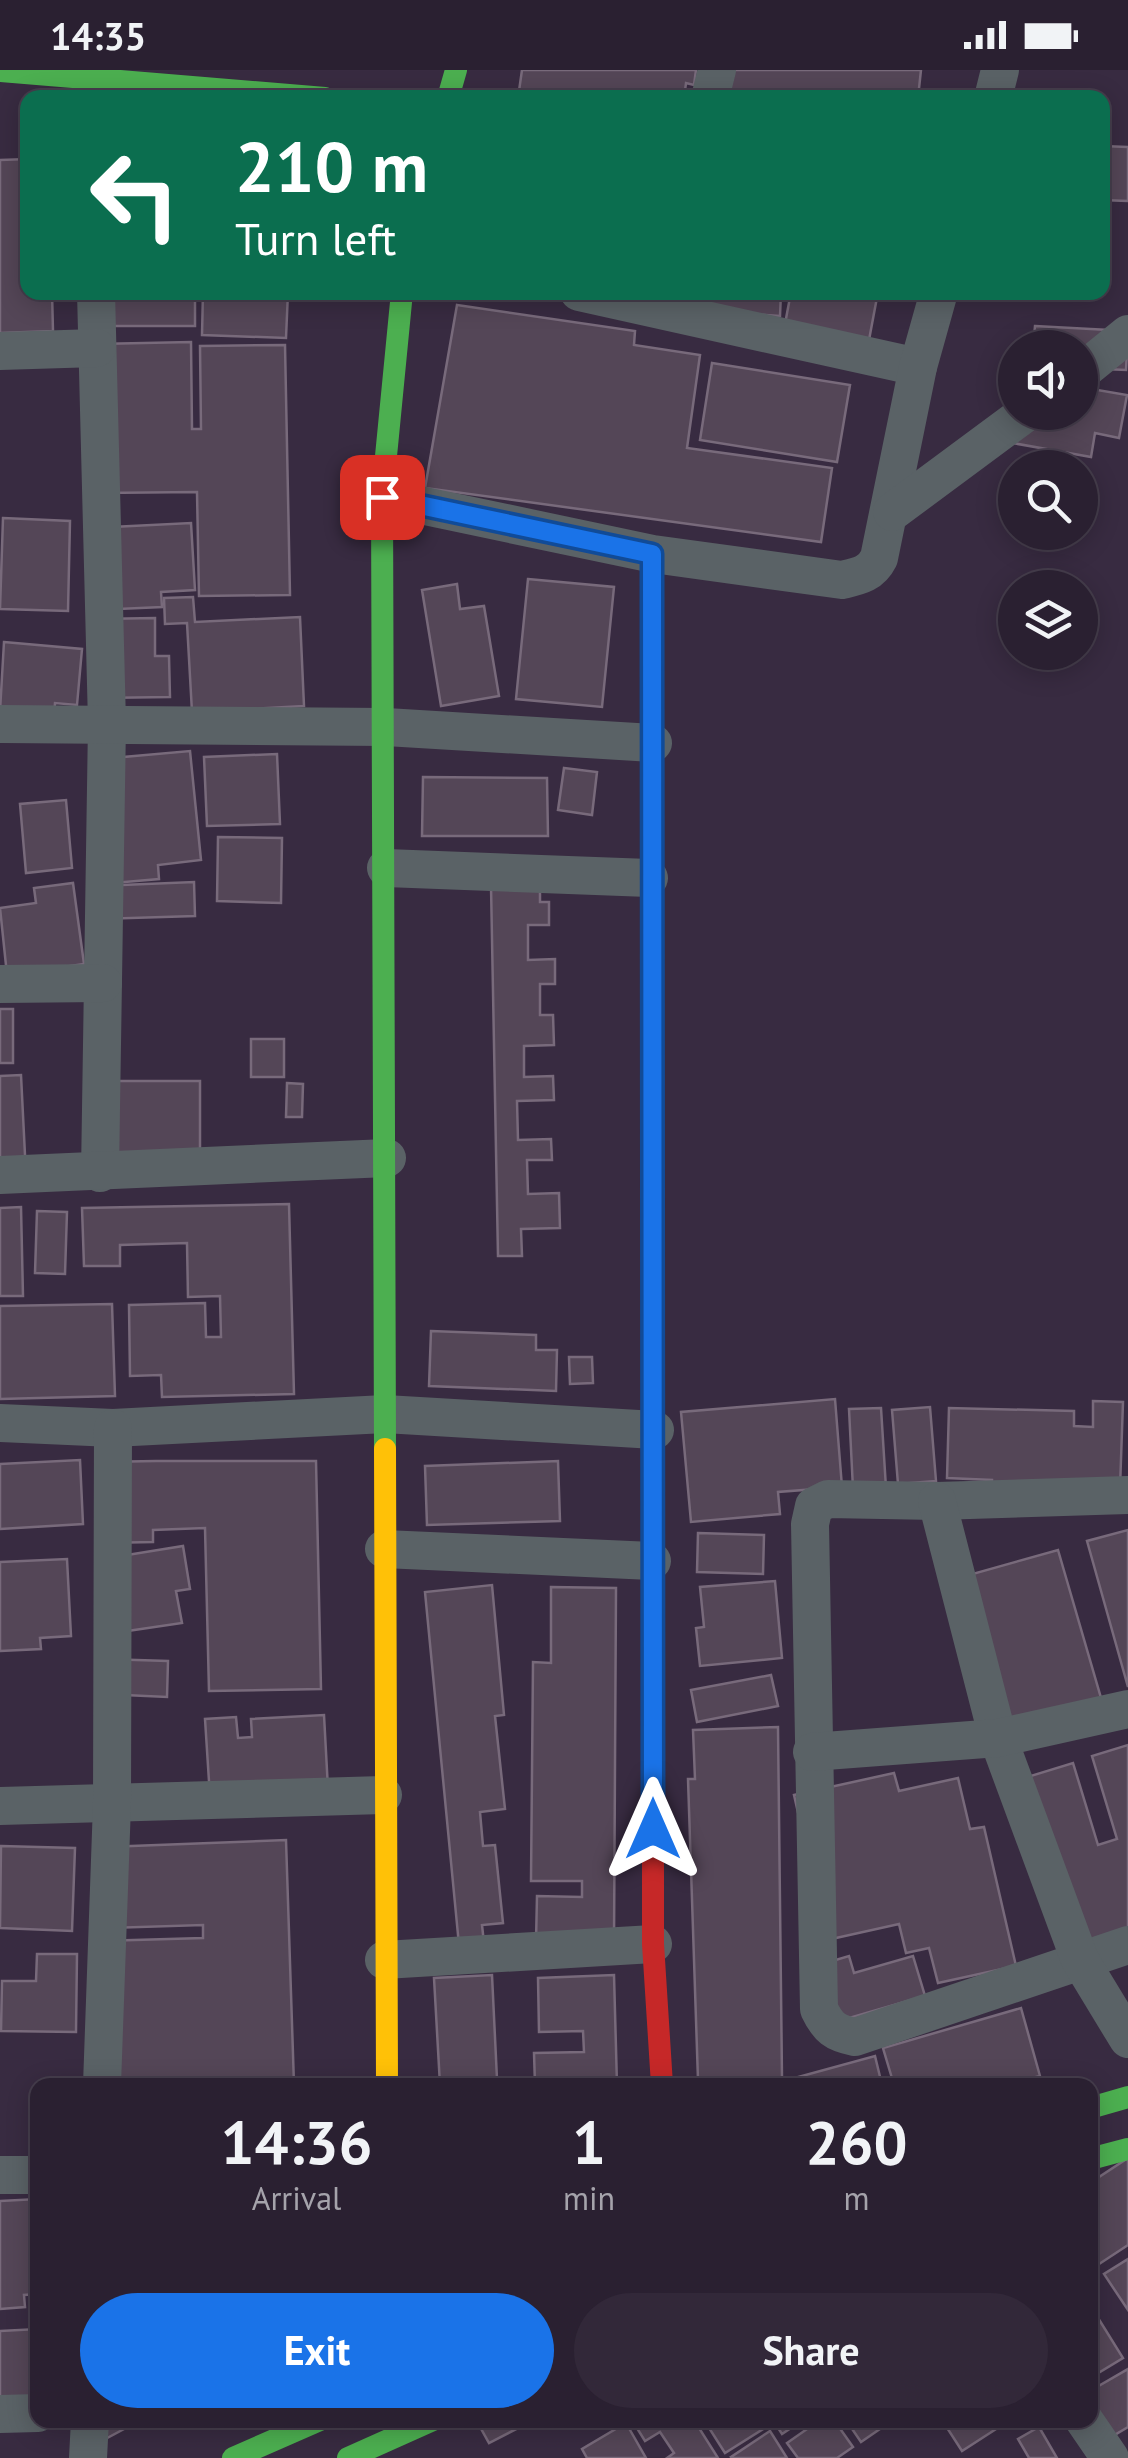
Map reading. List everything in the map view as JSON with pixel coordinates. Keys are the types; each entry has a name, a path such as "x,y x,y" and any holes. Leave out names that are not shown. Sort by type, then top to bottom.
{"street":[{"path":"0,71 90,88 137,90"},
{"path":"96,300 107,723 100,1173"},
{"path":"387,2078 383,1796 386,727 382,497 390,380 401,300"},
{"path":"382,497 652,554 842,580 874,570 892,512 918,367 937,300"},
{"path":"661,302 918,367"},
{"path":"1098,358 1128,334"},
{"path":"0,351 97,348"},
{"path":"892,512 1002,430"},
{"path":"652,554 649,878 655,1430 653,1944 662,2078"},
{"path":"0,724 386,727 653,743"},
{"path":"386,868 649,878"},
{"path":"0,984 103,983"},
{"path":"0,1175 387,1158"},
{"path":"0,1423 113,1428 385,1414 655,1430"},
{"path":"102,2078 112,1804 113,1428"},
{"path":"1128,1495 937,1501 828,1498 814,1506 810,1524 819,2009 838,2034 855,2036 1128,1946"},
{"path":"937,1501 998,1738 1080,1960 1128,2039"},
{"path":"384,1549 652,1561"},
{"path":"812,1752 998,1738 1128,1709"},
{"path":"0,1806 383,1796"},
{"path":"384,1960 653,1944"},
{"path":"1098,2106 1128,2097"},
{"path":"1098,2157 1128,2149"},
{"path":"0,2176 30,2175"},
{"path":"0,2414 30,2413"},
{"path":"88,2458 90,2428"},
{"path":"233,2458 302,2428"},
{"path":"348,2458 409,2428"},
{"path":"1089,2428 1110,2458"}],"building":[{"path":"522,70 696,70 694,85 686,83 685,90 519,90"},
{"path":"721,70 921,70 919,90 718,90"},
{"path":"1110,146 1128,147 1128,201 1110,200"},
{"path":"20,159 20,300 52,300 53,331 0,333 0,160"},
{"path":"108,300 195,300 195,326 108,326"},
{"path":"203,300 288,300 286,338 202,335"},
{"path":"689,300 781,300 780,316 688,310"},
{"path":"790,300 876,300 869,340 785,324"},
{"path":"457,305 635,331 634,345 700,355 687,448 832,468 821,542 425,488"},
{"path":"1035,326 1128,331 1126,370 1098,369 1098,330 1035,330"},
{"path":"191,342 192,429 201,429 200,346 285,345 290,595 199,596 197,492 99,493 97,344"},
{"path":"712,363 850,385 837,462 700,440"},
{"path":"1098,390 1127,395 1119,438 1095,433 1092,450 1052,450 1007,442 1009,430 1098,430"},
{"path":"3,518 70,521 68,611 0,609"},
{"path":"191,523 195,590 161,592 162,607 96,610 92,528"},
{"path":"528,579 614,587 602,707 516,699"},
{"path":"457,584 460,609 484,606 499,696 441,706 422,590"},
{"path":"193,597 195,622 300,617 304,706 192,712 187,623 165,624 164,598"},
{"path":"155,618 155,656 169,656 170,697 99,698 98,619"},
{"path":"4,642 82,649 77,705 55,703 54,716 0,711"},
{"path":"190,751 201,860 158,865 159,879 102,884 90,760"},
{"path":"277,754 280,824 207,826 204,757"},
{"path":"564,768 597,772 592,815 558,810"},
{"path":"423,777 547,778 548,836 422,836"},
{"path":"66,800 72,868 26,873 20,804"},
{"path":"218,837 282,838 281,903 217,901"},
{"path":"194,882 195,916 99,919 98,886"},
{"path":"73,883 84,964 7,975 0,908 36,903 34,888"},
{"path":"540,885 540,902 549,902 549,925 528,925 528,960 555,959 555,984 540,984 540,1015 553,1015 554,1045 524,1046 524,1077 553,1076 554,1100 517,1101 518,1140 551,1139 552,1160 527,1160 528,1194 559,1193 560,1228 521,1229 522,1256 498,1256 491,886"},
{"path":"0,1009 13,1009 13,1063 0,1063"},
{"path":"251,1039 284,1039 284,1077 251,1077"},
{"path":"21,1075 26,1175 0,1176 0,1076"},
{"path":"101,1081 200,1081 200,1158 101,1158"},
{"path":"287,1083 303,1084 302,1117 286,1117"},
{"path":"289,1204 294,1394 162,1397 161,1375 130,1376 129,1305 205,1303 206,1337 221,1337 220,1296 188,1297 187,1243 120,1245 120,1266 84,1266 82,1208"},
{"path":"21,1207 23,1296 0,1296 0,1208"},
{"path":"37,1211 67,1212 65,1274 35,1273"},
{"path":"112,1304 115,1396 0,1399 0,1306"},
{"path":"431,1331 536,1335 536,1350 557,1350 556,1391 429,1386"},
{"path":"569,1357 592,1357 593,1383 570,1384"},
{"path":"835,1399 842,1487 778,1492 780,1514 691,1522 681,1412"},
{"path":"1093,1401 1123,1402 1120,1488 992,1484 992,1480 947,1478 949,1408 1074,1411 1074,1426 1093,1427"},
{"path":"930,1407 936,1481 898,1484 892,1410"},
{"path":"881,1408 886,1488 853,1489 849,1409"},
{"path":"80,1460 83,1524 0,1529 0,1464"},
{"path":"316,1461 321,1689 209,1691 205,1528 153,1530 153,1542 104,1543 102,1462"},
{"path":"558,1461 560,1521 427,1525 425,1466"},
{"path":"1128,1530 1128,1687 1087,1541"},
{"path":"698,1533 764,1535 763,1574 697,1572"},
{"path":"183,1546 190,1589 176,1591 182,1623 107,1634 96,1560"},
{"path":"1058,1550 1101,1698 994,1730 951,1580"},
{"path":"67,1559 71,1636 40,1638 41,1649 0,1651 0,1562"},
{"path":"775,1581 782,1658 700,1666 696,1628 704,1627 700,1587"},
{"path":"492,1585 504,1715 495,1716 505,1809 480,1812 483,1846 495,1845 503,1923 482,1925 484,1943 459,1945 425,1592"},
{"path":"551,1587 616,1588 614,1942 536,1941 537,1896 582,1897 582,1881 531,1881 533,1662 551,1663"},
{"path":"104,1659 168,1661 167,1697 103,1694"},
{"path":"771,1675 778,1706 697,1722 691,1690"},
{"path":"324,1715 328,1789 210,1797 205,1719 236,1717 238,1738 252,1737 251,1719"},
{"path":"778,1727 782,2078 698,2078 688,1779 695,1779 693,1730"},
{"path":"1128,1745 1128,1932 1062,1950 1011,1782 1073,1763 1098,1845 1117,1839 1092,1756"},
{"path":"894,1773 899,1791 958,1778 970,1829 984,1827 1016,1966 938,1983 929,1948 906,1953 899,1924 827,1940 794,1795"},
{"path":"286,1840 294,2078 105,2078 100,1941 203,1938 203,1925 109,1928 106,1847"},
{"path":"1,1846 75,1848 72,1931 0,1928"},
{"path":"37,1954 77,1954 76,2032 1,2031 2,1981 36,1981"},
{"path":"849,1956 854,1973 913,1956 925,1996 832,2023 815,1966"},
{"path":"492,1975 497,2078 440,2078 434,1978"},
{"path":"614,1975 617,2078 535,2078 534,2053 584,2052 583,2031 539,2032 538,1978"},
{"path":"1021,2008 1040,2076 892,2078 883,2048"},
{"path":"875,2056 880,2078 795,2078"},
{"path":"1128,2158 1128,2245 1098,2265 1098,2178"},
{"path":"30,2199 30,2295 24,2295 25,2307 0,2309 0,2201"},
{"path":"1128,2259 1128,2310 1104,2274"},
{"path":"1098,2318 1123,2358 1098,2373"},
{"path":"30,2329 30,2397 0,2399 0,2331"},
{"path":"1128,2369 1128,2427 1106,2440 1098,2428 1098,2386"},
{"path":"82,2428 126,2428 92,2446"},
{"path":"481,2428 518,2428 489,2443"},
{"path":"618,2428 629,2428 646,2458 587,2458 582,2449"},
{"path":"637,2428 699,2428 718,2458 667,2458 674,2453 660,2432 645,2441"},
{"path":"709,2428 765,2428 725,2453"},
{"path":"809,2428 840,2428 853,2447 837,2458 798,2458 787,2443"},
{"path":"851,2428 881,2428 861,2442"},
{"path":"947,2428 998,2428 962,2451"},
{"path":"1040,2428 1057,2458 1029,2458 1018,2439"},
{"path":"770,2431 787,2458 731,2457"}],"traffic: fast":[{"path":"450,90 456,70"},
{"path":"0,71 229,90"},
{"path":"385,1449 382,497 401,300"},
{"path":"653,554 653,1832"},
{"path":"1098,2106 1128,2097"},
{"path":"1098,2157 1128,2149"},
{"path":"233,2458 302,2428"},
{"path":"348,2458 415,2428"}],"traffic: slow":[{"path":"385,1449 387,2078"}],"traffic: jam":[{"path":"653,1832 653,1944 662,2078"}],"route":[{"path":"382,497 652,554 649,878 655,1430 653,1829"}]}
